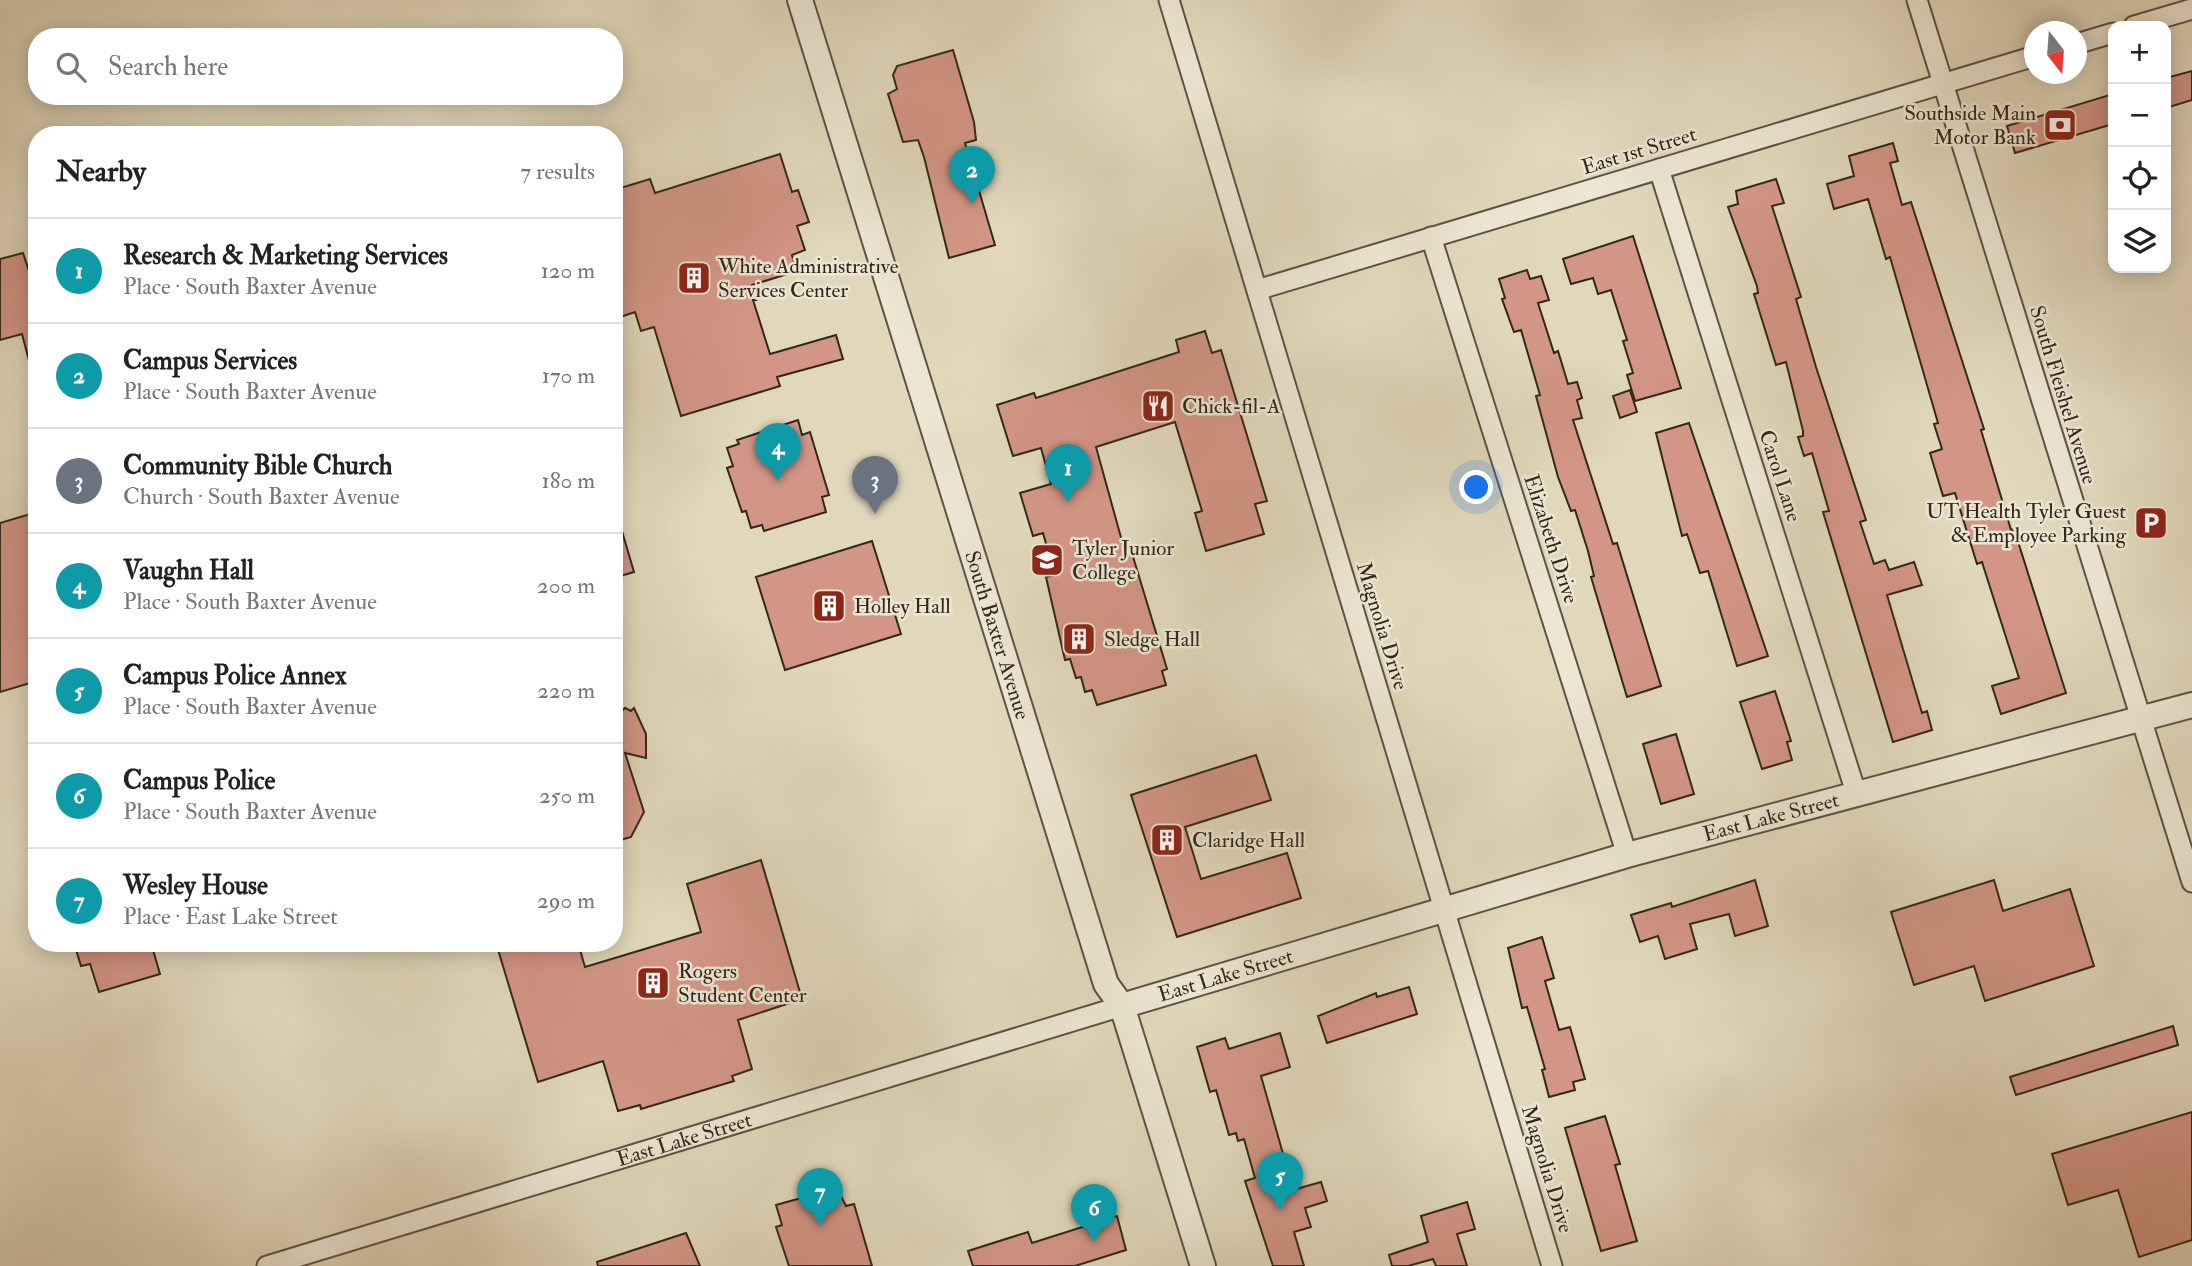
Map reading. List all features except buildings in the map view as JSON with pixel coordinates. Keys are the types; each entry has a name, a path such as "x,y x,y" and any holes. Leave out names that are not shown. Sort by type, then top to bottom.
{"street":[{"name":"South Baxter Avenue","path":"800,0 1106,984 1122,1006 1203,1266"},
{"name":"Magnolia Drive","path":"1169,0 1552,1266"},
{"name":"South Fleishel Avenue","path":"1917,0 2192,882"},
{"path":"2151,21 2192,9"},
{"path":"2087,41 2108,35"},
{"name":"East 1st Street","path":"1257,290 2024,59"},
{"name":"Carol Lane","path":"1660,169 1857,796"},
{"name":"Elizabeth Drive","path":"1431,237 1627,855"},
{"name":"East Lake Street","path":"267,1266 1627,855 2192,705"}],"place":[{"name":"Southside Main Motor Bank","path":"2060,125"},
{"name":"Campus Services","path":"972,204"},
{"name":"White Administrative Services Center","path":"694,278"},
{"name":"Chick-fil-A","path":"1158,406"},
{"name":"Vaughn Hall","path":"778,481"},
{"name":"Research & Marketing Services","path":"1068,502"},
{"name":"Community Bible Church","path":"875,514"},
{"name":"UT Health Tyler Guest & Employee Parking","path":"2151,523"},
{"name":"Tyler Junior College","path":"1047,560"},
{"name":"Holley Hall","path":"829,606"},
{"name":"Sledge Hall","path":"1079,639"},
{"name":"Claridge Hall","path":"1167,840"},
{"name":"Rogers Student Center","path":"653,983"},
{"name":"Campus Police Annex","path":"1280,1210"},
{"name":"Wesley House","path":"820,1226"},
{"name":"Campus Police","path":"1094,1242"}]}
